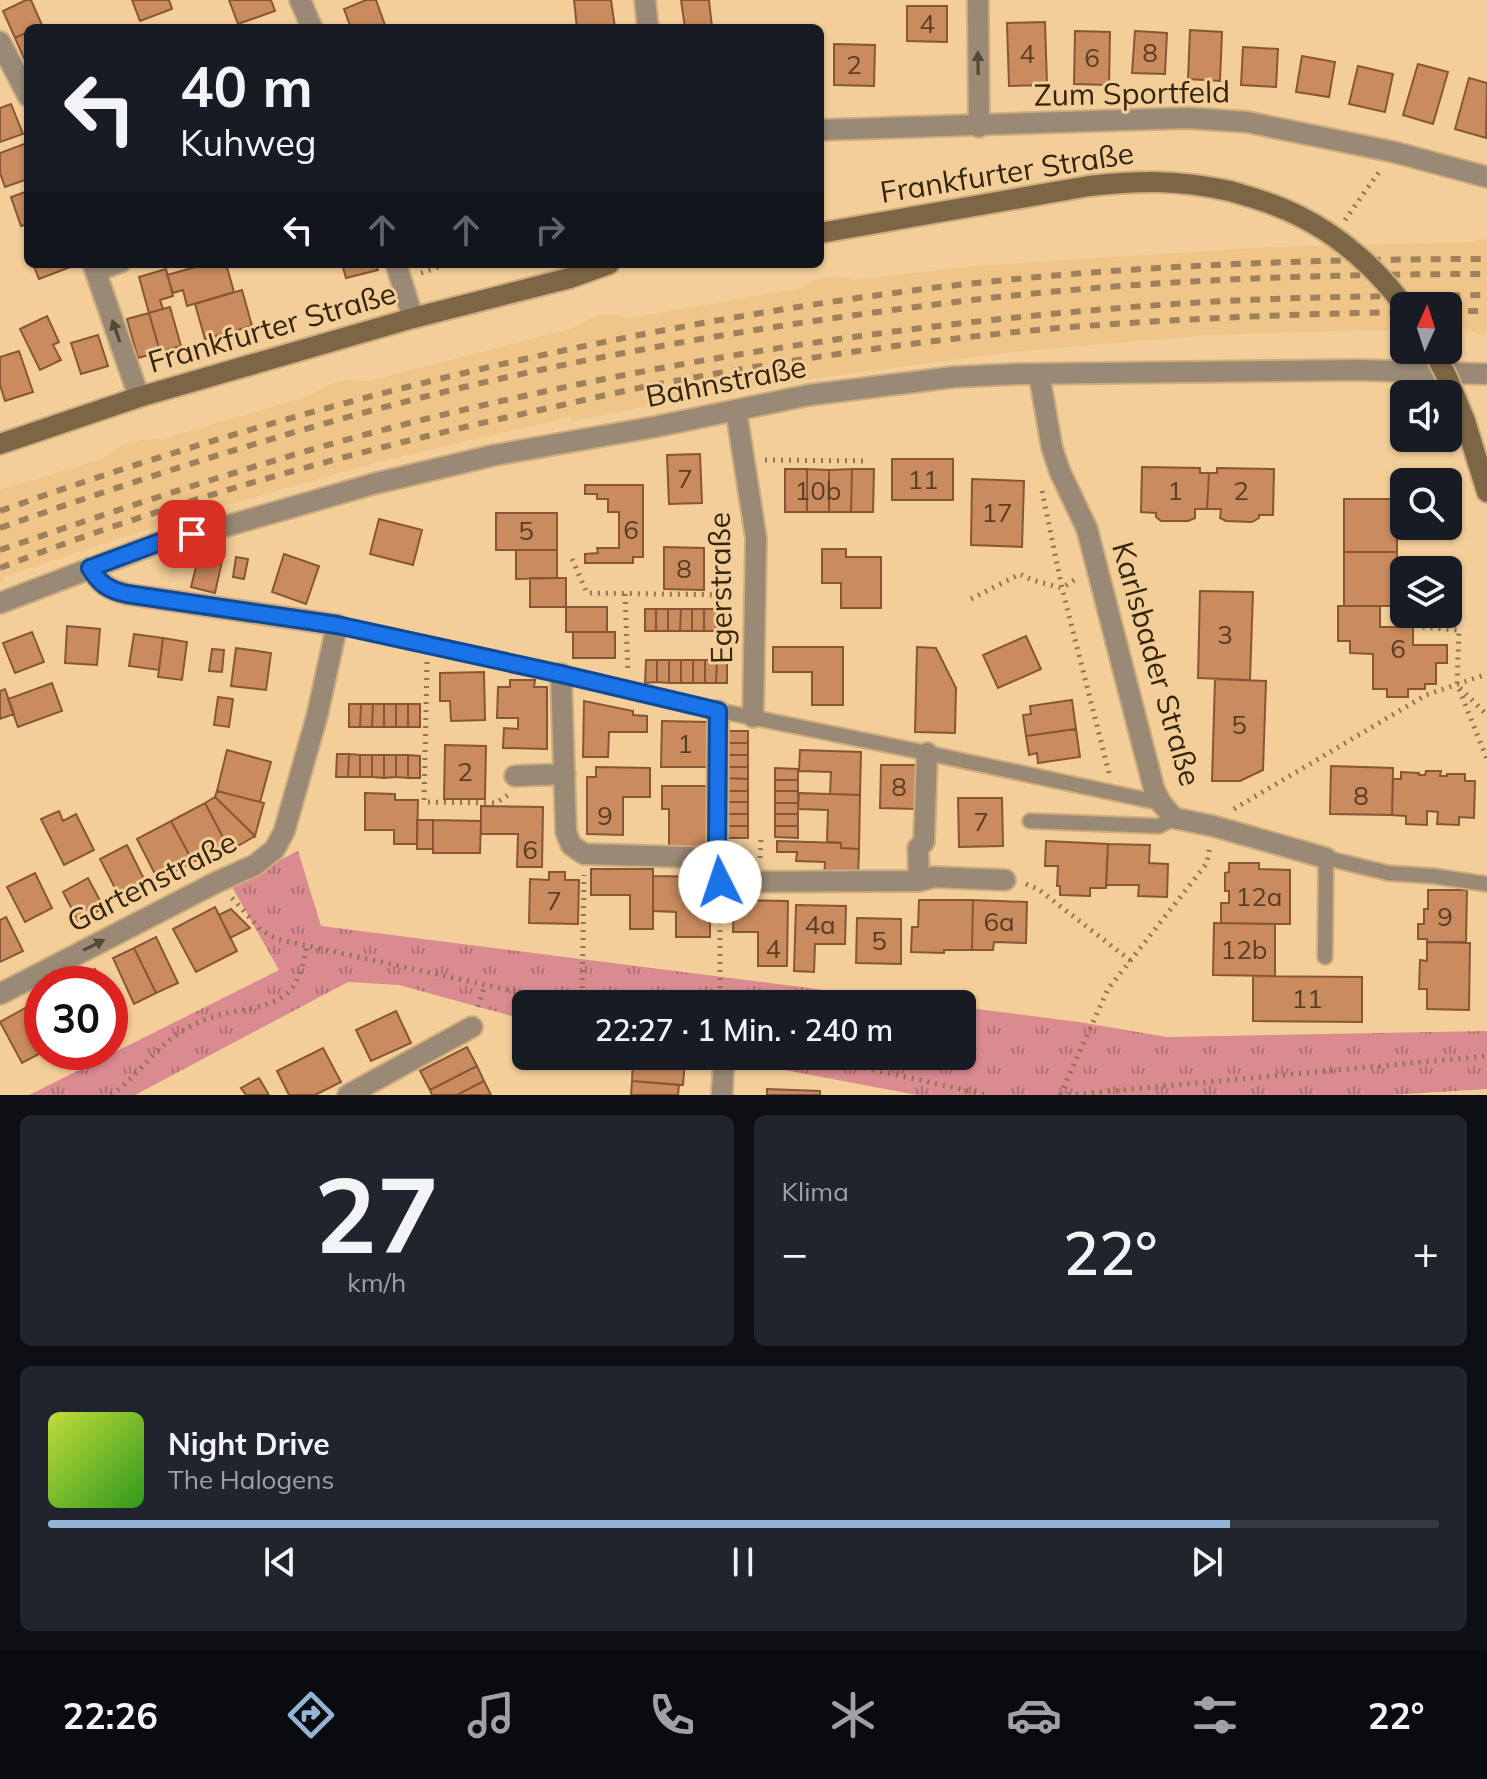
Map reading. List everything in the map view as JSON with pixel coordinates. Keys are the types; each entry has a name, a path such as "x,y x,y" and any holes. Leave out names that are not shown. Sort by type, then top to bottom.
{"street":[{"path":"300,0 310,24"},
{"path":"645,0 648,24"},
{"path":"978,0 979,127"},
{"path":"0,42 24,87"},
{"name":"Zum Sportfeld","path":"824,130 1187,118 1247,122 1394,152 1487,177"},
{"name":"Frankfurter Straße","path":"824,232 1127,181 1196,184 1267,202 1301,217 1362,259 1391,292"},
{"path":"397,268 413,318"},
{"name":"Frankfurter Straße","path":"0,444 139,397 598,268"},
{"path":"95,269 139,397"},
{"path":"1440,364 1465,421 1487,492"},
{"name":"Bahnstraße","path":"0,603 168,539 216,529 373,484 495,455 809,395 954,377 1039,374 1358,370 1487,374"},
{"name":"Karlsbader Straße","path":"1039,374 1052,448 1087,529 1154,789 1168,810 1326,858"},
{"name":"Egerstraße","path":"736,410 756,538 753,717"},
{"path":"90,568 99,583 127,594 337,625"},
{"name":"Gartenstraße","path":"0,994 255,865 274,850 284,832 317,716 337,625"},
{"path":"561,674 566,832 571,845 584,854 717,858"},
{"path":"718,711 717,858 720,882 919,881 934,877 1005,880"},
{"path":"919,881 918,848 924,842 927,753"},
{"path":"515,776 565,774"},
{"path":"355,1093 472,1027"},
{"path":"722,1095 723,1070"}],"lane":[{"path":"337,625 718,711 1114,793 1168,810 1159,826 1030,821"},
{"path":"1325,957 1326,858 1388,873 1487,884"}],"path":[{"path":"1333,237 1394,152"},
{"path":"744,460 869,461"},
{"path":"1040,481 1062,588 1114,793"},
{"path":"572,559 587,593 755,595"},
{"path":"971,599 1020,574 1062,588 1097,565"},
{"path":"625,594 629,690"},
{"path":"1433,628 1459,630 1457,684 1487,759"},
{"path":"428,645 424,802 496,803 512,793 515,776"},
{"path":"1060,1095 1108,989 1207,863 1213,826 1232,811 1426,695 1487,674"},
{"path":"1457,684 1487,715"},
{"path":"760,858 761,839"},
{"path":"582,990 584,854"},
{"path":"1005,880 1038,889 1131,961"},
{"path":"217,882 261,930 276,939 512,991"},
{"path":"720,882 720,990"},
{"path":"111,1095 128,1083 161,1046 180,1033 219,1015 268,1004 283,997 294,986 307,946"},
{"path":"1068,1095 1487,1056"},
{"path":"870,1070 988,1095"}],"shaded area":[{"path":"1487,238 1487,335 1462,327 1462,292 1390,292 1390,329 1210,335 1010,352 743,388 572,421 570,417 374,463 181,518 3,577 0,583 0,490 102,459 122,445 163,439 312,395 330,384 348,380 370,381 573,328 596,316 611,314 630,318 801,288 815,280 837,277 855,280 973,266 1272,247 1473,242"}],"green space":[{"path":"298,851 321,926 825,990 512,990 512,1016 399,985 348,982 135,1095 29,1095 79,1070 128,1070 128,1046 279,970 231,885"},
{"path":"976,1009 1167,1037 1487,1031 1487,1089 1391,1095 917,1095 784,1070 976,1070"}],"building":[{"path":"31,0 42,24 24,24 24,34 15,38 3,11"},
{"path":"132,0 169,0 172,9 140,21"},
{"path":"229,0 271,0 275,11 238,24"},
{"path":"366,0 376,0 385,24 350,24 344,9"},
{"path":"574,0 611,0 614,24 577,24"},
{"path":"681,0 709,0 712,24 684,24"},
{"path":"907,6 947,6 947,42 907,41"},
{"path":"1045,22 1047,85 1009,86 1007,23"},
{"path":"1190,30 1222,32 1220,81 1188,79"},
{"path":"1075,31 1110,32 1109,85 1074,84"},
{"path":"1135,31 1167,33 1165,74 1132,73"},
{"path":"24,34 24,58 15,38"},
{"path":"834,44 875,45 874,86 834,85"},
{"path":"1243,47 1278,49 1276,87 1241,85"},
{"path":"1302,56 1335,62 1329,97 1296,92"},
{"path":"1418,64 1448,72 1433,124 1403,115"},
{"path":"1358,66 1393,74 1385,112 1349,104"},
{"path":"1469,78 1487,83 1486,138 1455,129"},
{"path":"11,104 23,134 0,142 0,108"},
{"path":"24,144 24,180 5,187 0,173 0,153"},
{"path":"24,192 24,225 21,226 11,197"},
{"path":"35,268 68,268 39,279"},
{"path":"192,268 227,268 234,292 187,306 183,290 173,293 167,275"},
{"path":"343,268 378,270 346,278"},
{"path":"166,269 173,296 160,300 163,309 149,313 139,277"},
{"path":"242,290 252,326 205,339 195,304"},
{"path":"170,307 181,346 160,352 149,313"},
{"path":"149,313 160,352 138,358 127,319"},
{"path":"47,316 59,342 53,345 61,360 40,370 20,329"},
{"path":"98,335 108,366 81,374 71,343"},
{"path":"19,351 33,392 5,401 0,385 0,357"},
{"path":"700,454 702,503 669,504 667,455"},
{"path":"892,459 953,459 953,500 892,500"},
{"path":"1142,467 1200,468 1200,473 1209,473 1207,509 1195,509 1195,518 1188,521 1161,521 1156,513 1141,512"},
{"path":"1217,468 1274,469 1273,515 1259,515 1252,522 1226,521 1220,518 1221,509 1207,509 1209,473 1217,473"},
{"path":"785,469 807,469 807,512 785,512"},
{"path":"807,469 829,470 829,512 807,512"},
{"path":"852,469 851,512 829,512 829,470"},
{"path":"852,469 874,469 873,512 851,512"},
{"path":"972,479 1024,481 1022,547 971,545"},
{"path":"585,485 643,485 643,557 633,557 633,563 585,563 585,554 598,553 597,548 619,548 619,512 608,512 608,499 597,499 597,494 585,494"},
{"path":"1344,499 1390,499 1390,540 1397,540 1397,552 1344,552"},
{"path":"496,513 557,513 557,550 496,550"},
{"path":"379,519 422,530 413,565 370,554"},
{"path":"664,547 704,548 704,590 664,589"},
{"path":"822,549 846,549 846,557 881,557 881,608 841,608 841,583 822,583"},
{"path":"516,550 557,550 557,578 516,579"},
{"path":"1344,552 1397,552 1397,556 1390,556 1390,606 1344,606"},
{"path":"284,554 319,566 306,604 272,592"},
{"path":"199,555 222,561 215,593 191,587"},
{"path":"236,557 248,559 244,579 233,577"},
{"path":"530,578 566,578 566,607 530,607"},
{"path":"1200,591 1253,592 1250,680 1198,678"},
{"path":"1338,606 1380,606 1380,627 1413,628 1413,645 1447,645 1447,663 1436,663 1436,684 1425,684 1425,689 1408,689 1408,697 1387,697 1387,689 1373,689 1373,654 1350,653 1350,641 1338,641"},
{"path":"566,607 607,607 607,632 566,632"},
{"path":"645,609 656,609 656,631 645,631"},
{"path":"656,609 668,609 668,631 656,631"},
{"path":"668,609 681,609 680,631 668,631"},
{"path":"681,609 692,609 692,631 680,631"},
{"path":"692,609 704,609 704,631 692,631"},
{"path":"704,609 716,609 716,631 704,631"},
{"path":"716,609 727,609 727,632 716,631"},
{"path":"67,626 100,629 97,665 65,663"},
{"path":"32,632 44,662 15,673 3,643"},
{"path":"573,632 615,632 615,658 573,658"},
{"path":"134,634 163,638 159,670 129,666"},
{"path":"1026,636 1041,669 998,688 983,655"},
{"path":"163,638 187,642 182,680 158,677"},
{"path":"773,647 843,647 843,705 812,705 812,672 773,672"},
{"path":"917,647 936,648 956,688 955,733 915,732"},
{"path":"236,648 271,653 266,690 231,686"},
{"path":"212,649 224,650 222,672 209,671"},
{"path":"646,660 657,660 657,682 645,683"},
{"path":"657,660 669,660 669,683 657,682"},
{"path":"669,660 681,660 681,683 669,683"},
{"path":"681,660 693,660 693,683 681,683"},
{"path":"693,660 705,660 705,683 693,683"},
{"path":"705,660 717,660 716,683 705,683"},
{"path":"717,660 727,661 727,683 716,683"},
{"path":"484,672 485,720 451,721 450,701 440,701 440,673"},
{"path":"1215,679 1266,681 1263,770 1240,781 1212,781"},
{"path":"510,680 535,680 534,687 547,687 547,749 503,748 504,728 518,729 518,718 497,718 498,687 510,687"},
{"path":"52,683 62,711 18,727 8,699"},
{"path":"5,689 14,714 0,719 0,691"},
{"path":"218,697 233,699 229,727 214,725"},
{"path":"1072,700 1076,729 1026,736 1023,715 1031,714 1030,706"},
{"path":"584,701 647,716 647,732 609,732 608,757 583,757"},
{"path":"349,704 361,704 360,727 349,727"},
{"path":"361,704 373,704 372,727 360,727"},
{"path":"373,704 384,704 384,727 372,727"},
{"path":"384,704 396,704 396,727 384,727"},
{"path":"396,704 408,704 408,727 396,727"},
{"path":"408,704 420,704 420,727 408,727"},
{"path":"662,721 708,722 707,767 661,767"},
{"path":"1076,729 1080,757 1038,763 1037,753 1029,755 1026,736"},
{"path":"724,731 748,731 748,743 724,743"},
{"path":"724,743 748,743 748,755 724,755"},
{"path":"445,745 486,746 485,799 444,799"},
{"path":"227,750 271,762 260,802 217,791"},
{"path":"800,750 861,752 860,795 830,794 831,772 799,771"},
{"path":"337,754 349,754 348,777 336,777"},
{"path":"349,754 360,755 360,777 348,777"},
{"path":"360,755 372,755 372,777 360,777"},
{"path":"372,755 384,755 384,778 372,777"},
{"path":"384,755 396,755 396,777 384,778"},
{"path":"396,755 408,755 408,778 396,777"},
{"path":"408,755 420,756 420,778 408,778"},
{"path":"724,755 748,755 748,767 724,767"},
{"path":"881,765 918,765 917,809 880,808"},
{"path":"1331,766 1393,768 1392,815 1330,814"},
{"path":"596,767 650,768 650,797 623,797 623,835 587,834 587,777 596,777"},
{"path":"724,767 748,767 748,779 724,778"},
{"path":"775,768 798,769 798,780 775,780"},
{"path":"1426,771 1441,771 1440,776 1465,774 1465,781 1475,781 1474,818 1459,817 1459,825 1437,824 1438,812 1427,811 1427,825 1406,824 1406,816 1392,815 1393,779 1401,779 1401,772 1425,775"},
{"path":"724,778 748,779 748,791 724,791"},
{"path":"775,780 798,780 798,791 775,791"},
{"path":"662,786 707,786 707,847 669,847 669,809 662,809"},
{"path":"217,791 264,803 255,836 215,797"},
{"path":"724,791 748,791 748,802 724,802"},
{"path":"775,791 798,791 798,803 775,803"},
{"path":"365,793 395,794 395,800 418,800 417,844 394,844 394,830 365,830"},
{"path":"799,793 860,795 859,849 841,848 841,843 827,842 828,810 798,809"},
{"path":"215,797 255,836 236,847 233,841 227,845 205,803"},
{"path":"958,798 1002,798 1003,846 959,847"},
{"path":"724,802 748,802 748,814 724,814"},
{"path":"205,803 227,845 193,862 171,821"},
{"path":"775,803 798,803 798,814 775,814"},
{"path":"481,806 543,807 542,867 517,867 518,834 481,834"},
{"path":"59,811 63,821 76,814 94,850 64,865 41,819"},
{"path":"724,814 748,814 748,826 724,826"},
{"path":"775,814 798,814 798,826 775,826"},
{"path":"417,820 433,820 433,849 417,849"},
{"path":"433,820 481,821 480,853 433,853"},
{"path":"171,821 193,862 158,880 137,839"},
{"path":"724,826 748,826 748,838 724,838"},
{"path":"775,826 798,826 798,838 775,837"},
{"path":"777,841 841,843 841,848 859,849 858,878 824,877 825,862 796,861 797,852 777,852"},
{"path":"1046,841 1108,844 1106,888 1090,888 1090,896 1060,895 1058,866 1045,866"},
{"path":"1108,844 1150,845 1149,863 1168,864 1167,897 1138,896 1139,885 1106,885"},
{"path":"127,845 146,883 119,896 100,859"},
{"path":"1229,863 1259,863 1259,869 1290,870 1290,924 1221,923 1221,903 1229,903 1225,873 1229,872"},
{"path":"591,869 653,869 653,929 630,929 630,895 591,895"},
{"path":"549,872 565,872 565,880 579,880 578,924 529,923 530,879 549,880"},
{"path":"35,873 52,908 25,922 7,887"},
{"path":"653,876 710,877 710,937 676,937 676,912 653,911"},
{"path":"88,878 104,908 78,921 63,892"},
{"path":"1428,890 1467,890 1466,942 1427,942 1427,939 1418,939 1418,924 1424,924 1424,909 1428,909"},
{"path":"734,900 788,901 787,966 758,966 758,932 733,932"},
{"path":"919,900 973,900 972,950 911,952 912,927 918,927"},
{"path":"973,900 1027,902 1026,943 994,942 993,950 972,950"},
{"path":"796,905 846,906 845,944 815,944 814,972 794,971"},
{"path":"215,907 237,951 196,972 173,929"},
{"path":"231,909 250,928 230,938 219,915"},
{"path":"6,917 23,951 0,962 0,920"},
{"path":"857,918 901,919 901,964 856,963"},
{"path":"1214,923 1275,924 1275,976 1213,975"},
{"path":"156,937 178,983 156,993 134,948"},
{"path":"1427,942 1470,943 1469,1010 1427,1009 1427,989 1419,989 1420,960 1427,961"},
{"path":"134,948 156,993 134,1004 128,991 128,966 117,966 113,958"},
{"path":"1253,976 1362,977 1362,1022 1253,1021"},
{"path":"24,1009 24,1062 22,1063 0,1022"},
{"path":"396,1011 411,1043 371,1061 356,1030"},
{"path":"467,1047 477,1066 430,1090 420,1071"},
{"path":"323,1048 341,1082 315,1095 289,1095 277,1071"},
{"path":"477,1066 484,1081 457,1095 432,1095 430,1090"},
{"path":"632,1070 684,1070 683,1085 632,1081"},
{"path":"259,1078 269,1095 246,1095 241,1088"},
{"path":"484,1081 491,1095 457,1095"},
{"path":"632,1081 679,1085 678,1095 631,1095"},
{"path":"767,1089 820,1091 820,1095 767,1095"}],"railway":[{"path":"0,511 228,436 460,374 577,348 813,305 1001,280 1140,269 1348,260 1487,259"},
{"path":"0,528 212,457 414,399 563,365 713,337 939,304 1144,284 1281,277 1487,274"},
{"path":"0,550 138,503 371,433 566,387 762,351 960,323 1159,305 1364,296 1487,295"},
{"path":"1462,311 1487,311"},
{"path":"0,568 123,523 312,466 504,418 708,375 908,344 1058,328 1231,317 1390,312"}],"route":[{"path":"192,534 168,539 90,568 99,583 127,594 337,625 718,711 717,858 720,882"}]}
